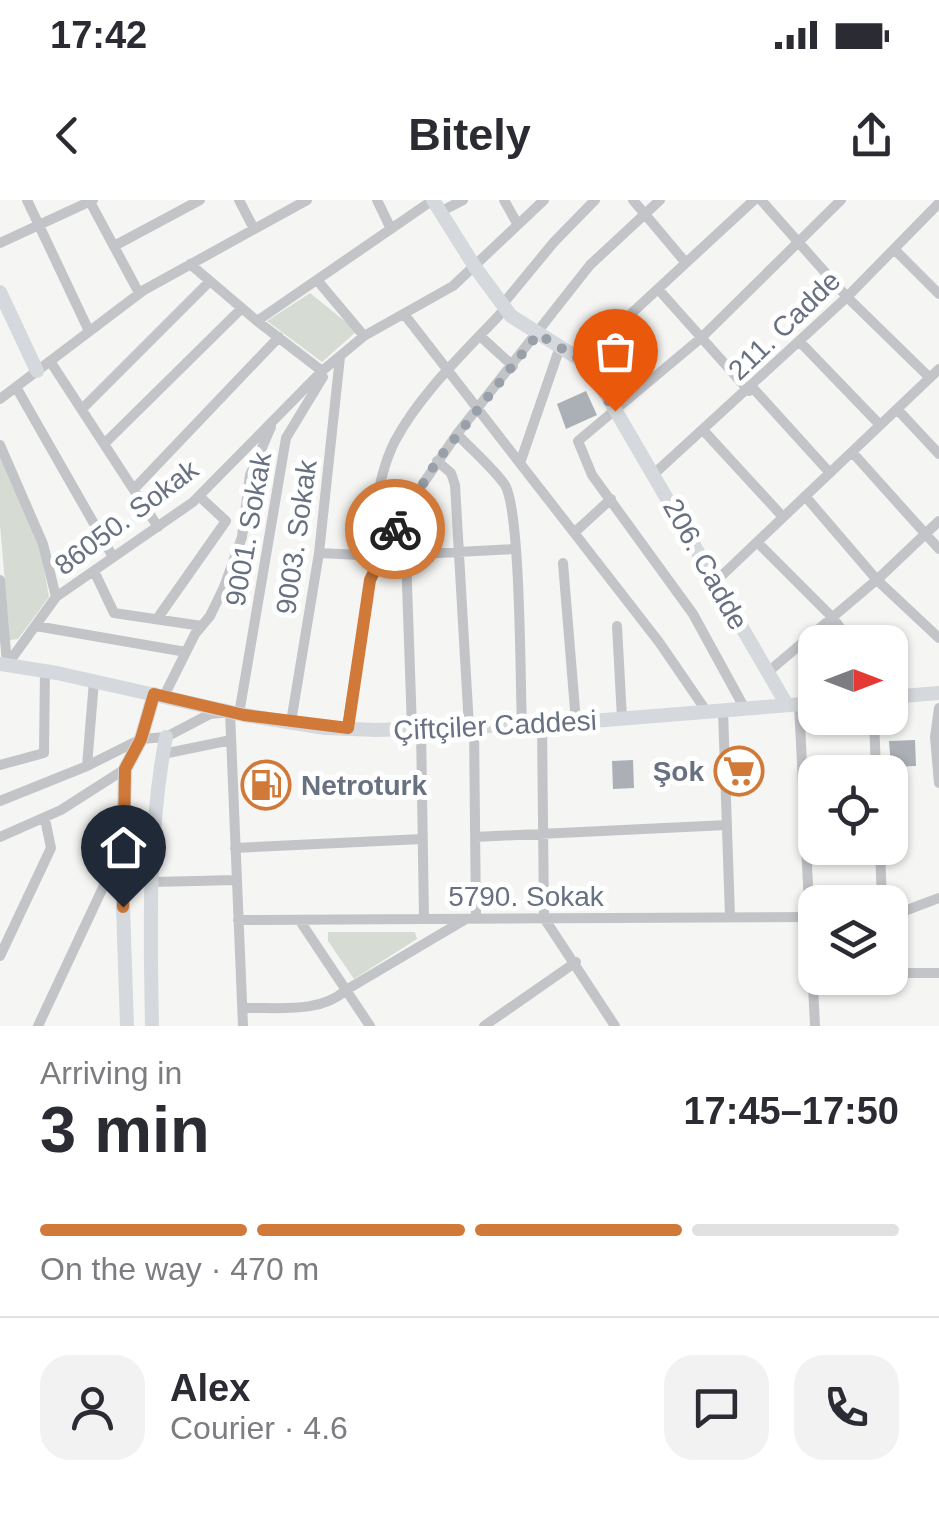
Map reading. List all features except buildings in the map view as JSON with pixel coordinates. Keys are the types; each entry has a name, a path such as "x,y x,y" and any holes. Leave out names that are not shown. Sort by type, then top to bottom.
{"street":[{"path":"27,200 89,331"},
{"path":"116,245 200,200"},
{"path":"239,200 254,229"},
{"path":"0,399 139,294 307,200"},
{"path":"377,200 391,229"},
{"path":"257,321 391,229 435,204 463,200"},
{"path":"504,200 518,225"},
{"path":"190,264 279,337 332,364 364,336 453,286 544,200"},
{"path":"348,728 375,556 372,523 392,445 446,372 480,336 554,242 595,200"},
{"path":"633,200 686,263"},
{"path":"375,556 437,461 590,264 660,200"},
{"path":"581,360 757,200 847,297 934,374 714,583"},
{"path":"745,708 693,614 592,475 578,441 701,338 841,200"},
{"path":"0,242 91,201 139,294"},
{"name":"211. Cadde","path":"655,473 847,297 938,202"},
{"name":"206. Cadde","path":"435,204 503,307 581,360 655,473 714,583 768,672 798,702"},
{"path":"894,249 939,294"},
{"path":"317,280 364,336"},
{"path":"82,409 210,281"},
{"path":"658,288 830,473"},
{"path":"0,292 37,371"},
{"path":"104,444 242,308"},
{"path":"404,314 575,532 706,712"},
{"path":"480,336 513,366"},
{"path":"134,489 279,337"},
{"path":"800,342 880,425"},
{"path":"520,463 560,347"},
{"path":"50,360 158,526"},
{"name":"86050. Sokak","path":"4,664 56,597 199,496 332,364"},
{"name":"9003. Sokak","path":"291,722 319,553 332,364"},
{"name":"9001. Sokak","path":"243,1026 231,740 286,438 332,364"},
{"path":"16,387 113,557"},
{"path":"897,409 939,454"},
{"path":"126,1026 125,769 159,695 224,587 242,538 250,475 275,417"},
{"path":"703,430 783,517"},
{"path":"458,434 504,484 509,498 515,549 522,724"},
{"path":"0,445 44,544 56,597"},
{"path":"852,452 939,548"},
{"path":"243,1008 312,1007 335,1001 346,990 472,918 476,837 455,485 452,472 437,461"},
{"path":"158,619 226,520 199,496"},
{"path":"805,496 877,580 939,638"},
{"path":"575,532 611,499"},
{"path":"768,672 877,580 939,521"},
{"path":"757,542 838,625"},
{"path":"319,553 375,556 515,549"},
{"path":"406,555 424,919"},
{"path":"563,563 576,722"},
{"path":"94,571 114,613 202,626"},
{"path":"0,580 4,664"},
{"path":"36,626 186,652"},
{"path":"617,626 622,718"},
{"name":"Çiftçiler Caddesi","path":"4,664 235,713 348,728 542,724 798,704"},
{"path":"0,766 44,753 45,671"},
{"path":"87,766 94,681"},
{"path":"908,695 939,693"},
{"path":"939,708 935,737 939,783"},
{"path":"723,710 730,917"},
{"path":"0,801 141,739 166,737 210,714 235,713"},
{"path":"542,724 544,918 616,1026"},
{"path":"802,735 809,885"},
{"path":"152,1026 156,800 166,737"},
{"path":"163,754 231,740"},
{"path":"0,838 33,820 45,819 125,769"},
{"path":"0,956 52,848 45,819"},
{"path":"476,837 727,825"},
{"path":"235,848 422,839"},
{"path":"38,1026 124,844"},
{"path":"153,882 236,880"},
{"path":"908,910 939,898"},
{"name":"5790. Sokak","path":"238,920 798,917"},
{"path":"300,922 370,1026"},
{"path":"484,1026 576,962"},
{"path":"908,973 939,972"},
{"path":"814,995 815,1026"}],"shaded area":[{"path":"310,293 357,331 322,362 267,321"},
{"path":"0,456 40,545 49,597 18,639 10,640 0,525"},
{"path":"328,932 415,932 417,939 354,979 328,941"}],"way so far":[{"path":"395,529 437,461 538,334 581,360 615,411"}],"place":[{"name":"Şok","path":"739,771"},
{"name":"Netroturk","path":"266,785"}],"route":[{"path":"123,907 125,769 141,739 154,694 244,715 348,728 370,580 395,529"}]}
